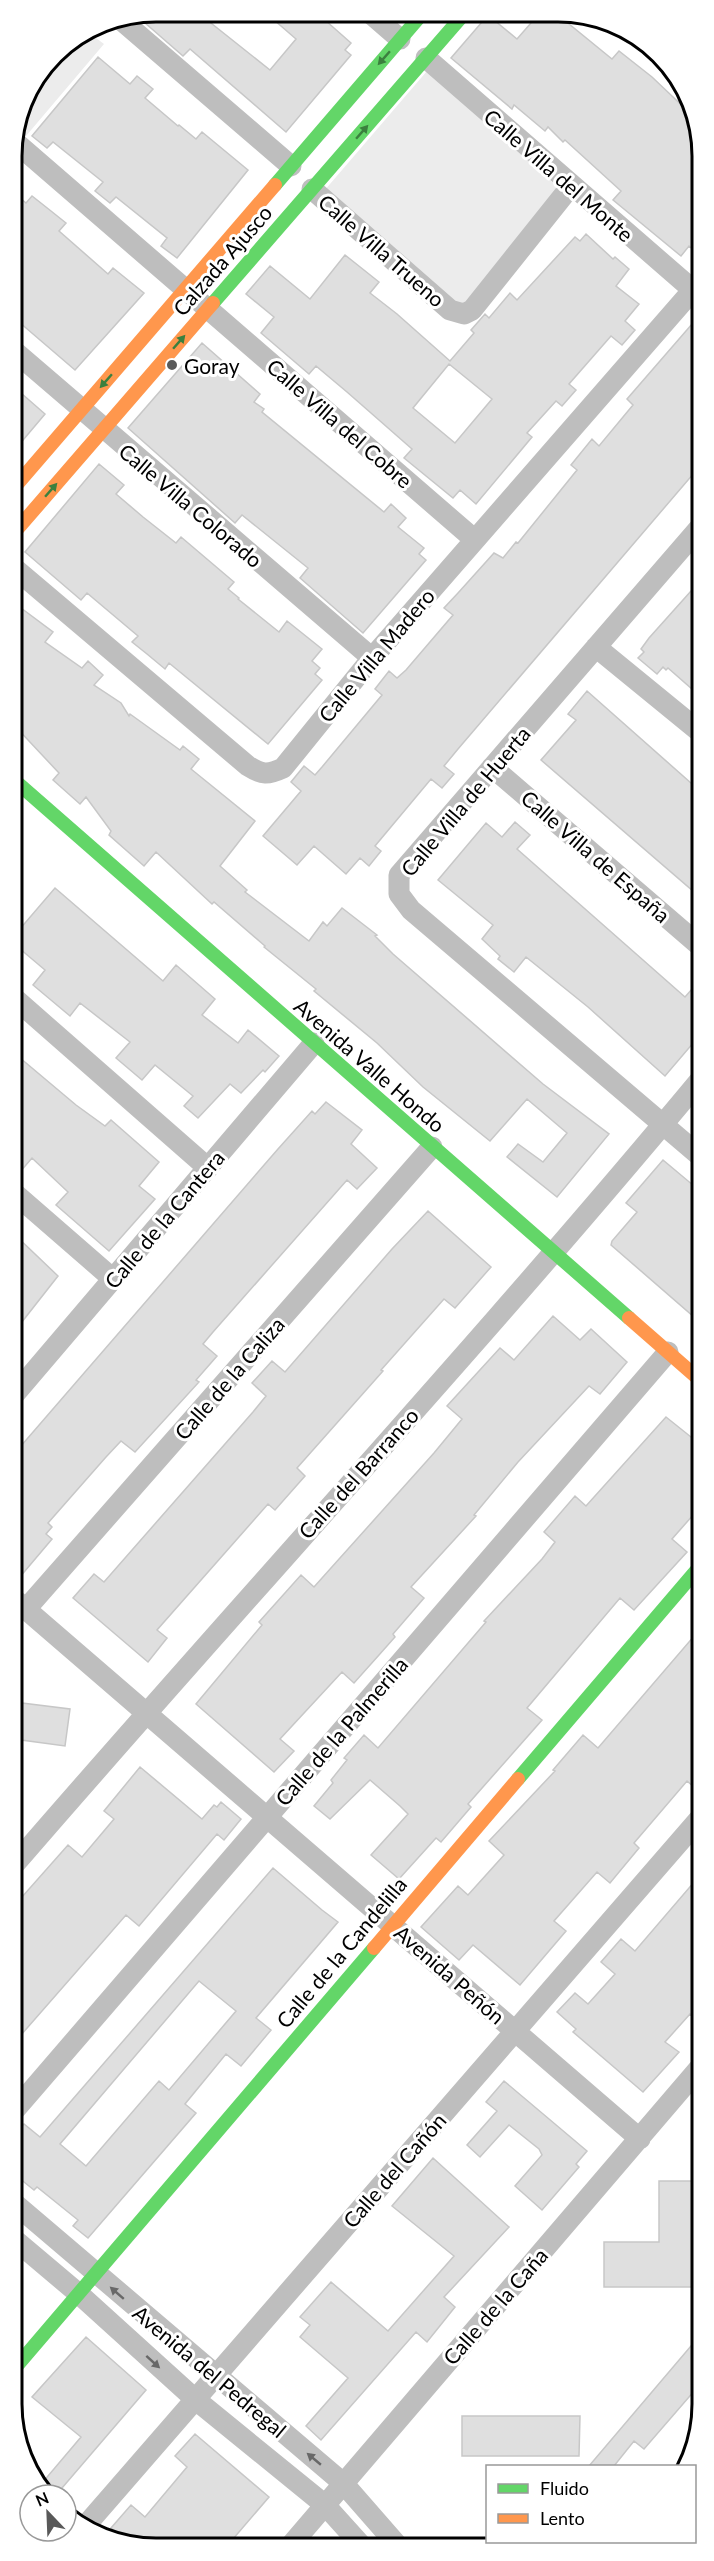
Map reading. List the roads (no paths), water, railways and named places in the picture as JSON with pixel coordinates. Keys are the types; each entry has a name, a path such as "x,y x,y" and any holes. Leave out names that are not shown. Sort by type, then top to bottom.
{"street":[{"path":"380,22 400,39"},
{"name":"Calzada Ajusco","path":"23,523 312,189 330,145 400,39 415,22"},
{"name":"Calzada Ajusco","path":"23,478 291,166 330,145 426,58 457,22"},
{"path":"128,26 291,166"},
{"name":"Calle Villa del Monte","path":"426,58 571,186 692,284"},
{"name":"Calle Villa del Cobre","path":"23,149 475,540"},
{"name":"Calle Villa Trueno","path":"312,189 450,310 464,314 472,310 571,186"},
{"name":"Calle Villa Madero","path":"23,575 258,773 268,775 283,768 372,658 692,292"},
{"name":"Calle Villa Colorado","path":"23,359 372,658"},
{"name":"Calle Villa de Huerta","path":"692,536 399,875 399,894 411,910 692,1148"},
{"path":"596,647 692,725"},
{"name":"Calle Villa de España","path":"492,767 692,939"},
{"name":"Avenida Valle Hondo","path":"23,788 691,1373"},
{"path":"23,1006 208,1168"},
{"name":"Calle de la Cantera","path":"22,1382 314,1043"},
{"name":"Calle del Barranco","path":"22,1855 146,1712 553,1253 692,1090"},
{"name":"Calle de la Caliza","path":"22,1601 432,1147"},
{"path":"23,1200 113,1279"},
{"name":"Calle de la Palmerilla","path":"22,2102 668,1352"},
{"name":"Calle de la Candelilla","path":"22,2359 691,1576"},
{"name":"Avenida Peñón","path":"22,1606 640,2139"},
{"name":"Calle del Cañón","path":"89,2521 691,1828"},
{"name":"Calle de la Caña","path":"297,2538 691,2078"},
{"name":"Avenida del Pedregal","path":"22,2210 215,2377 343,2483 391,2538"},
{"name":"Avenida del Pedregal","path":"22,2246 196,2400 325,2505 355,2538"}],"place":[{"name":"Goray","path":"172,365"}]}
